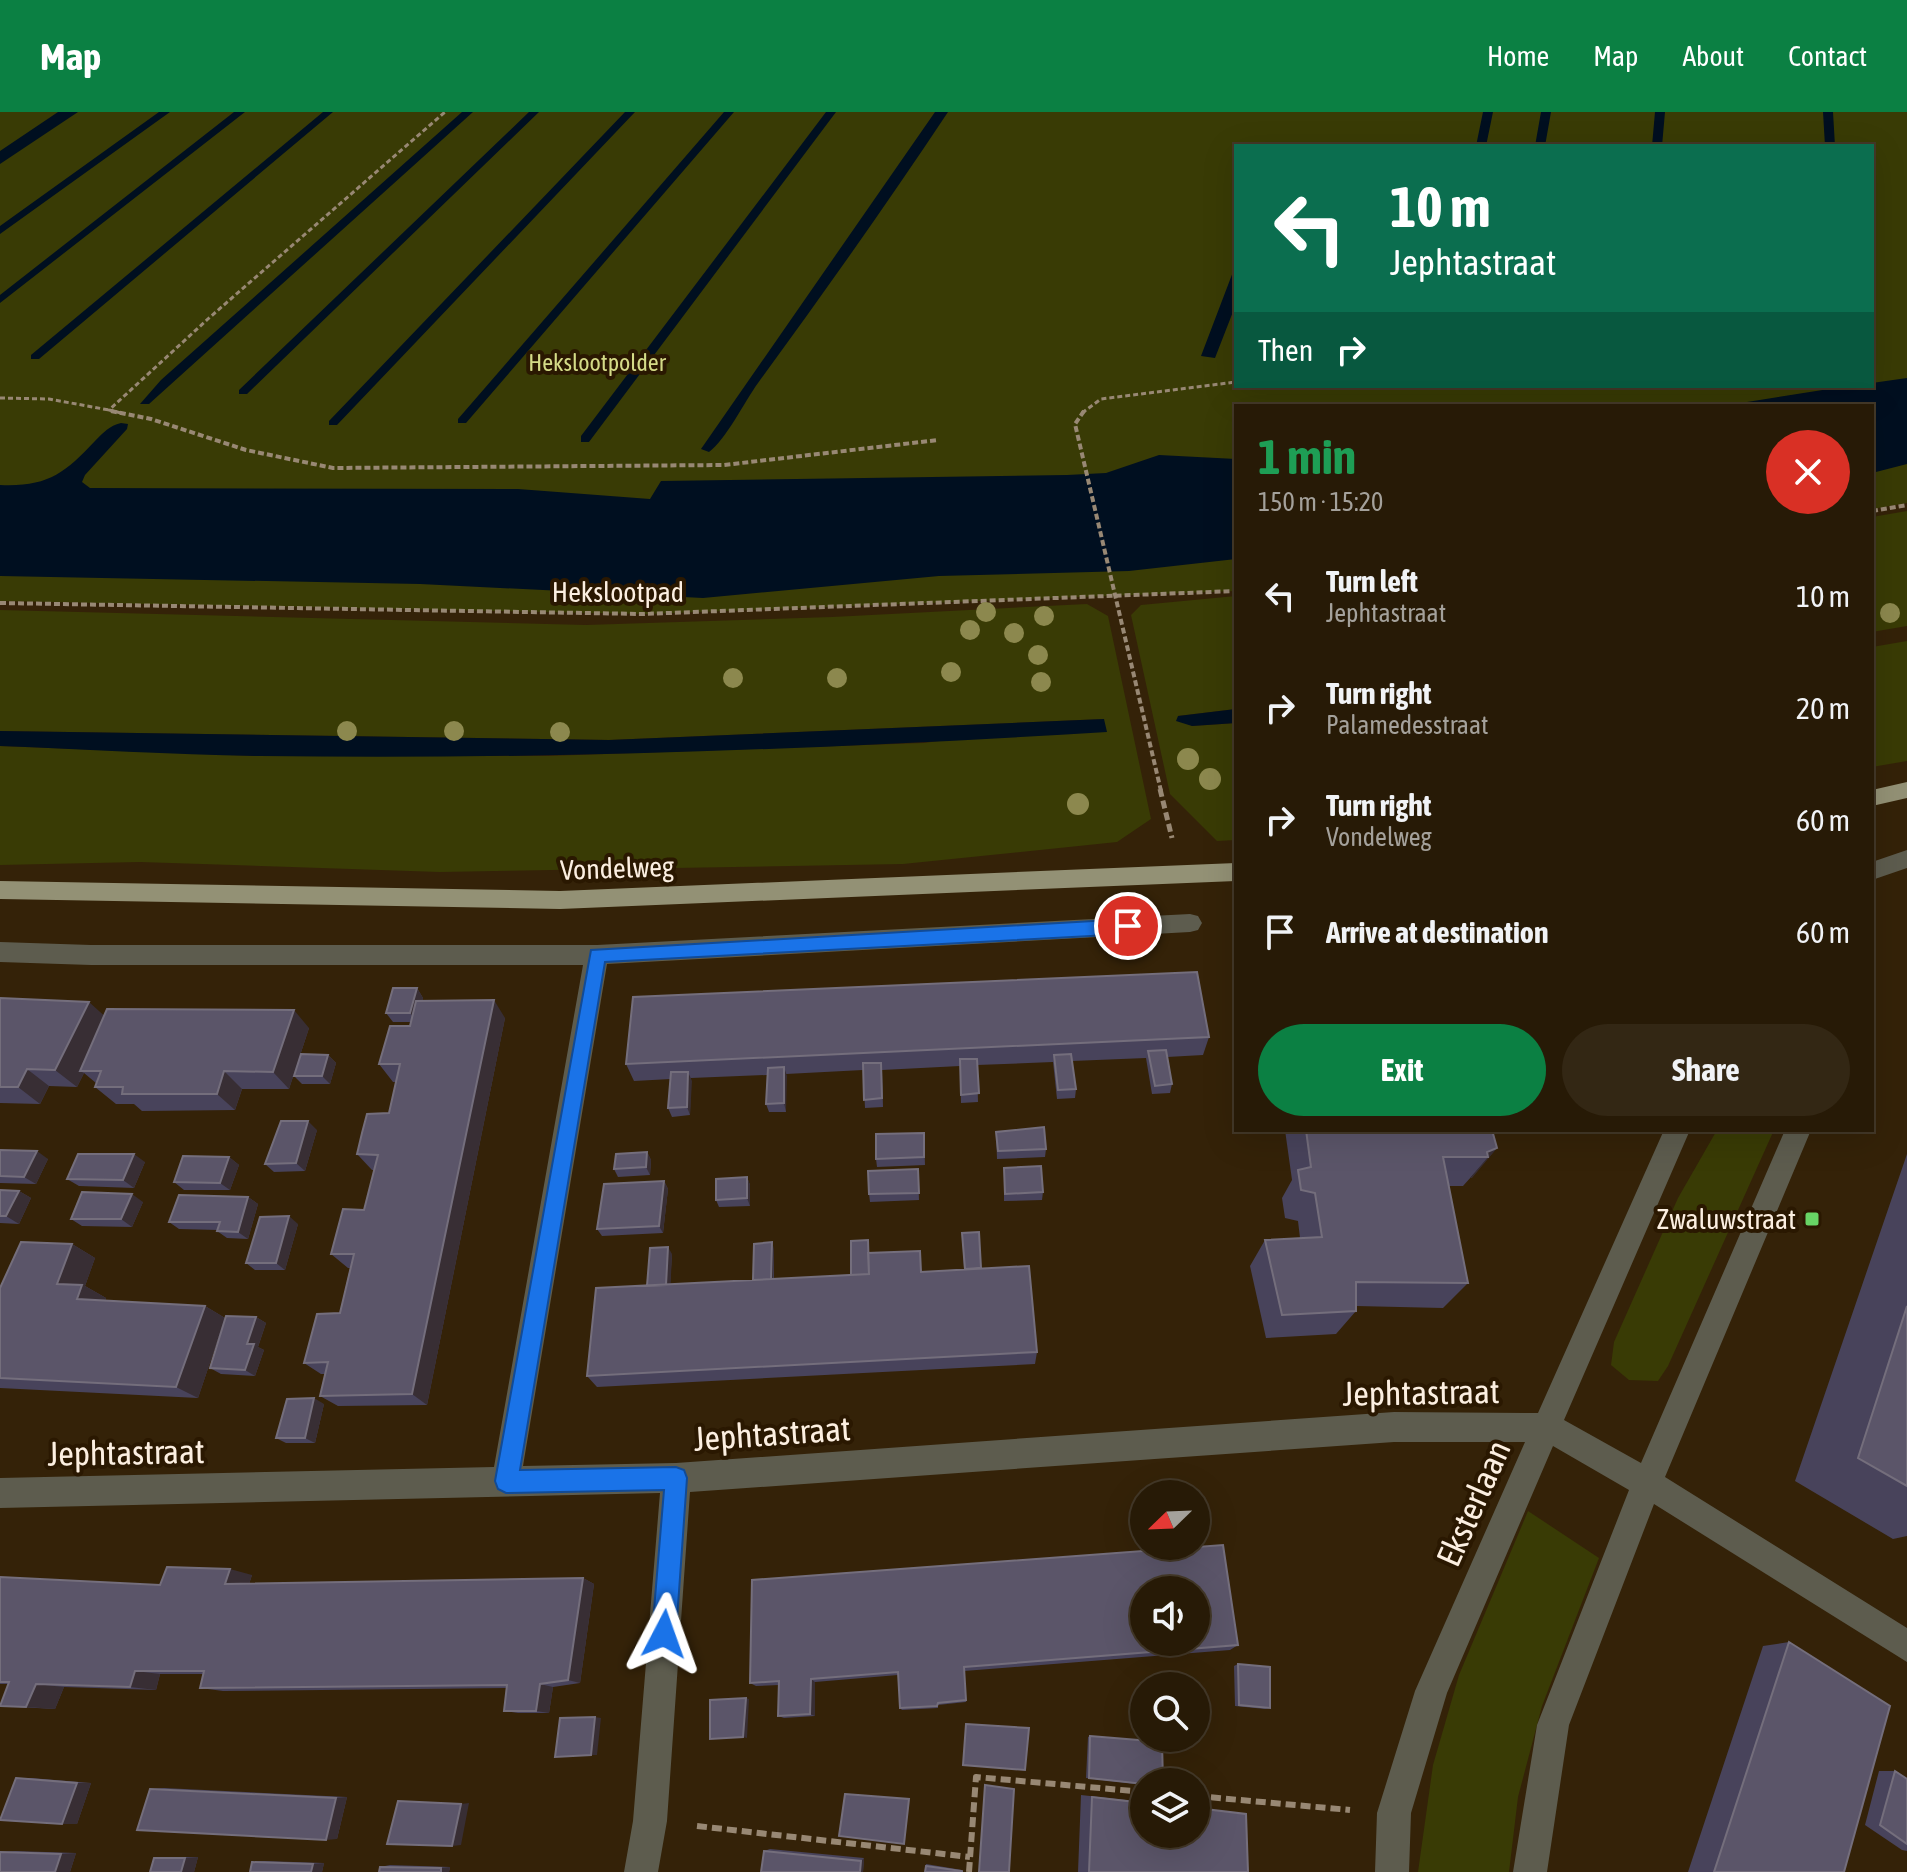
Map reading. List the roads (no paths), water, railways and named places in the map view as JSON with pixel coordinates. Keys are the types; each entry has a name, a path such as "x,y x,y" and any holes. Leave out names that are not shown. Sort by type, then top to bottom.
{"main road":[{"path":"1874,798 1907,790"},
{"name":"Vondelweg","path":"0,890 560,900 1234,872"}],"street":[{"path":"1874,870 1907,859"},
{"path":"0,952 91,955 597,955 1190,923"},
{"path":"506,1481 597,955"},
{"name":"Eksterlaan","path":"1392,1872 1394,1813 1431,1691 1549,1428 1676,1132"},
{"path":"1530,1872 1553,1725 1647,1483 1797,1132"},
{"name":"Jephtastraat","path":"0,1493 676,1478 1394,1427 1549,1428"},
{"path":"1549,1428 1647,1483 1907,1646"},
{"path":"641,1872 650,1821 676,1478"}],"water":[{"path":"58,112 78,112 0,164 0,151"},
{"path":"462,112 473,112 149,404 140,404 161,380"},
{"path":"935,112 948,112 722,439 709,452 701,449"},
{"path":"1234,269 1234,309 1215,358 1201,356"},
{"path":"1907,378 1907,464 1874,472 1874,404 1735,404 1835,388 1874,388 1874,383"},
{"path":"128,424 127,429 85,475 82,482 90,488 518,489 650,499 661,481 1067,475 1106,473 1159,455 1234,459 1234,559 1129,571 939,576 703,598 420,584 0,576 0,485 30,484 54,476 113,426"},
{"path":"1234,709 1234,723 1192,726 1176,721 1178,716"},
{"path":"1104,719 1107,732 578,755 260,756 0,746 0,731 609,740"}],"waterway":[{"path":"0,231 165,112"},
{"path":"0,300 240,112"},
{"path":"35,357 328,112"},
{"path":"243,392 534,112"},
{"path":"333,423 630,112"},
{"path":"462,421 729,112"},
{"path":"585,439 831,112"},
{"path":"1481,144 1488,112"},
{"path":"1540,144 1546,112"},
{"path":"1657,144 1660,112"},
{"path":"1828,112 1830,144"}],"place":[{"name":"Zwaluwstraat","path":"1812,1219"}],"park label":[{"name":"Hekslootpolder","path":"597,362"}]}
